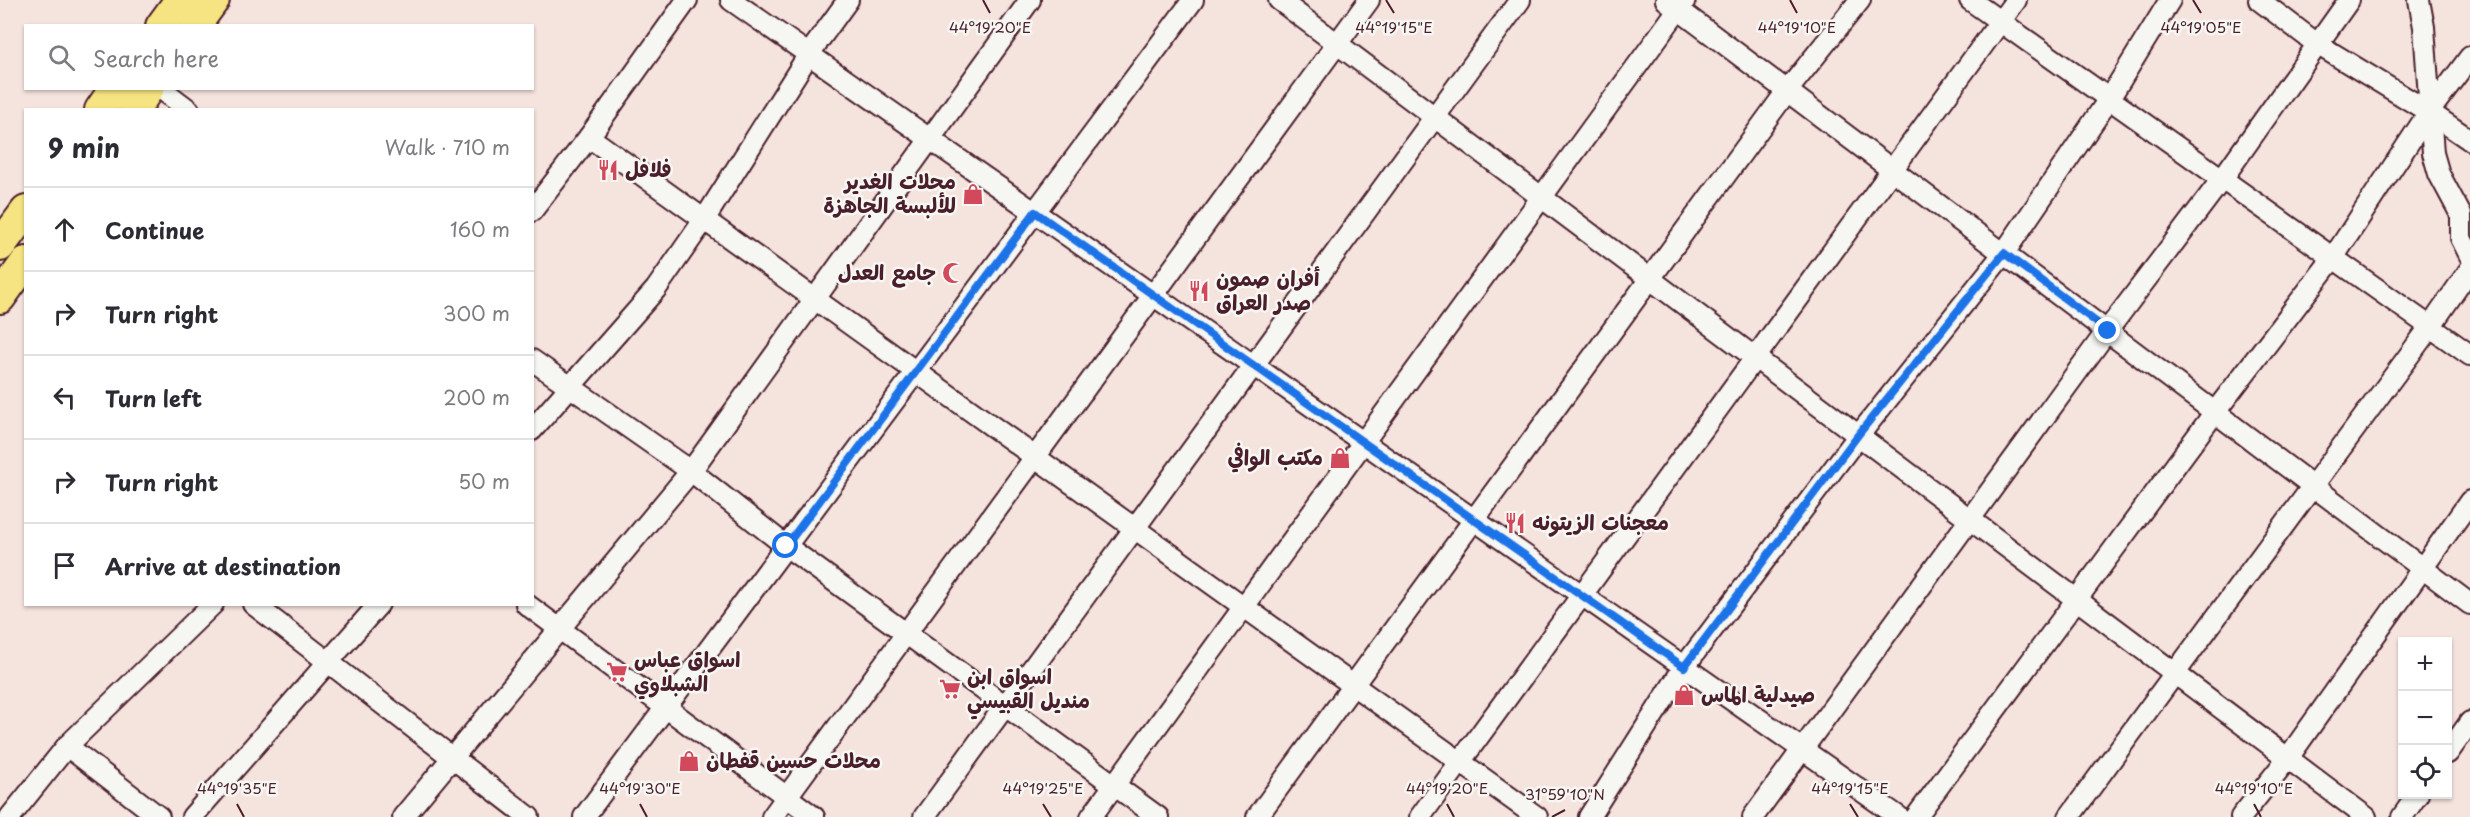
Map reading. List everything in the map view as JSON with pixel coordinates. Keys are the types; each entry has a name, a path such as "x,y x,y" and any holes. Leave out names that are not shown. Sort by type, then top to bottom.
{"main road":[{"path":"162,24 180,0"},
{"path":"196,24 214,0"},
{"path":"101,108 114,90"},
{"path":"135,108 148,90"},
{"path":"0,298 24,265"}],"street":[{"path":"534,208 590,137 687,0"},
{"path":"731,0 1899,817"},
{"path":"534,428 656,289 704,220 809,54 848,0"},
{"path":"403,817 692,471 1030,0"},
{"path":"584,817 1193,0"},
{"path":"1279,0 2366,817"},
{"path":"772,817 1369,0"},
{"path":"924,817 1520,0"},
{"path":"1257,817 1787,91 1860,0"},
{"path":"1970,0 2470,355"},
{"path":"1420,817 2016,0"},
{"path":"1588,817 1684,667 1858,435 2004,253 2109,99 2170,0"},
{"path":"2259,0 2317,44 2429,112 2470,140"},
{"path":"1753,817 2108,331 2222,179 2349,0"},
{"path":"2420,0 2433,153 2439,174 2461,215 2461,236 2470,256"},
{"path":"1091,817 1542,197 1677,3 1787,91 2470,604"},
{"path":"1916,817 2215,412 2333,258 2429,112 2470,57"},
{"path":"163,90 186,108"},
{"path":"590,137 1537,817"},
{"path":"2069,817 2430,327 2470,269"},
{"path":"534,361 692,471 786,546 1158,817"},
{"path":"2241,817 2288,758 2470,501"},
{"path":"10,817 67,746 211,606"},
{"path":"256,606 529,817"},
{"path":"192,817 377,606"},
{"path":"529,606 814,817"},
{"path":"2452,747 2470,722"},
{"path":"67,746 159,817"},
{"path":"2402,817 2415,799"}],"place":[{"name":"فلافل","path":"608,170"},
{"name":"محلات الغدير للألبسة الجاهزة","path":"973,194"},
{"name":"جامع العدل","path":"953,273"},
{"name":"أفران صمون صدر العراق","path":"1199,291"},
{"name":"مكتب الوافي","path":"1340,458"},
{"name":"معجنات الزيتونه","path":"1515,523"},
{"name":"اسواق عباس الشبلاوي","path":"617,672"},
{"name":"اسواق ابن منديل القبيسي","path":"950,689"},
{"name":"صيدلية الماس","path":"1684,695"},
{"name":"محلات حسين قفطان","path":"689,761"}],"route":[{"path":"786,546 1035,212 1684,667 1858,435 2004,253 2108,331"}]}
